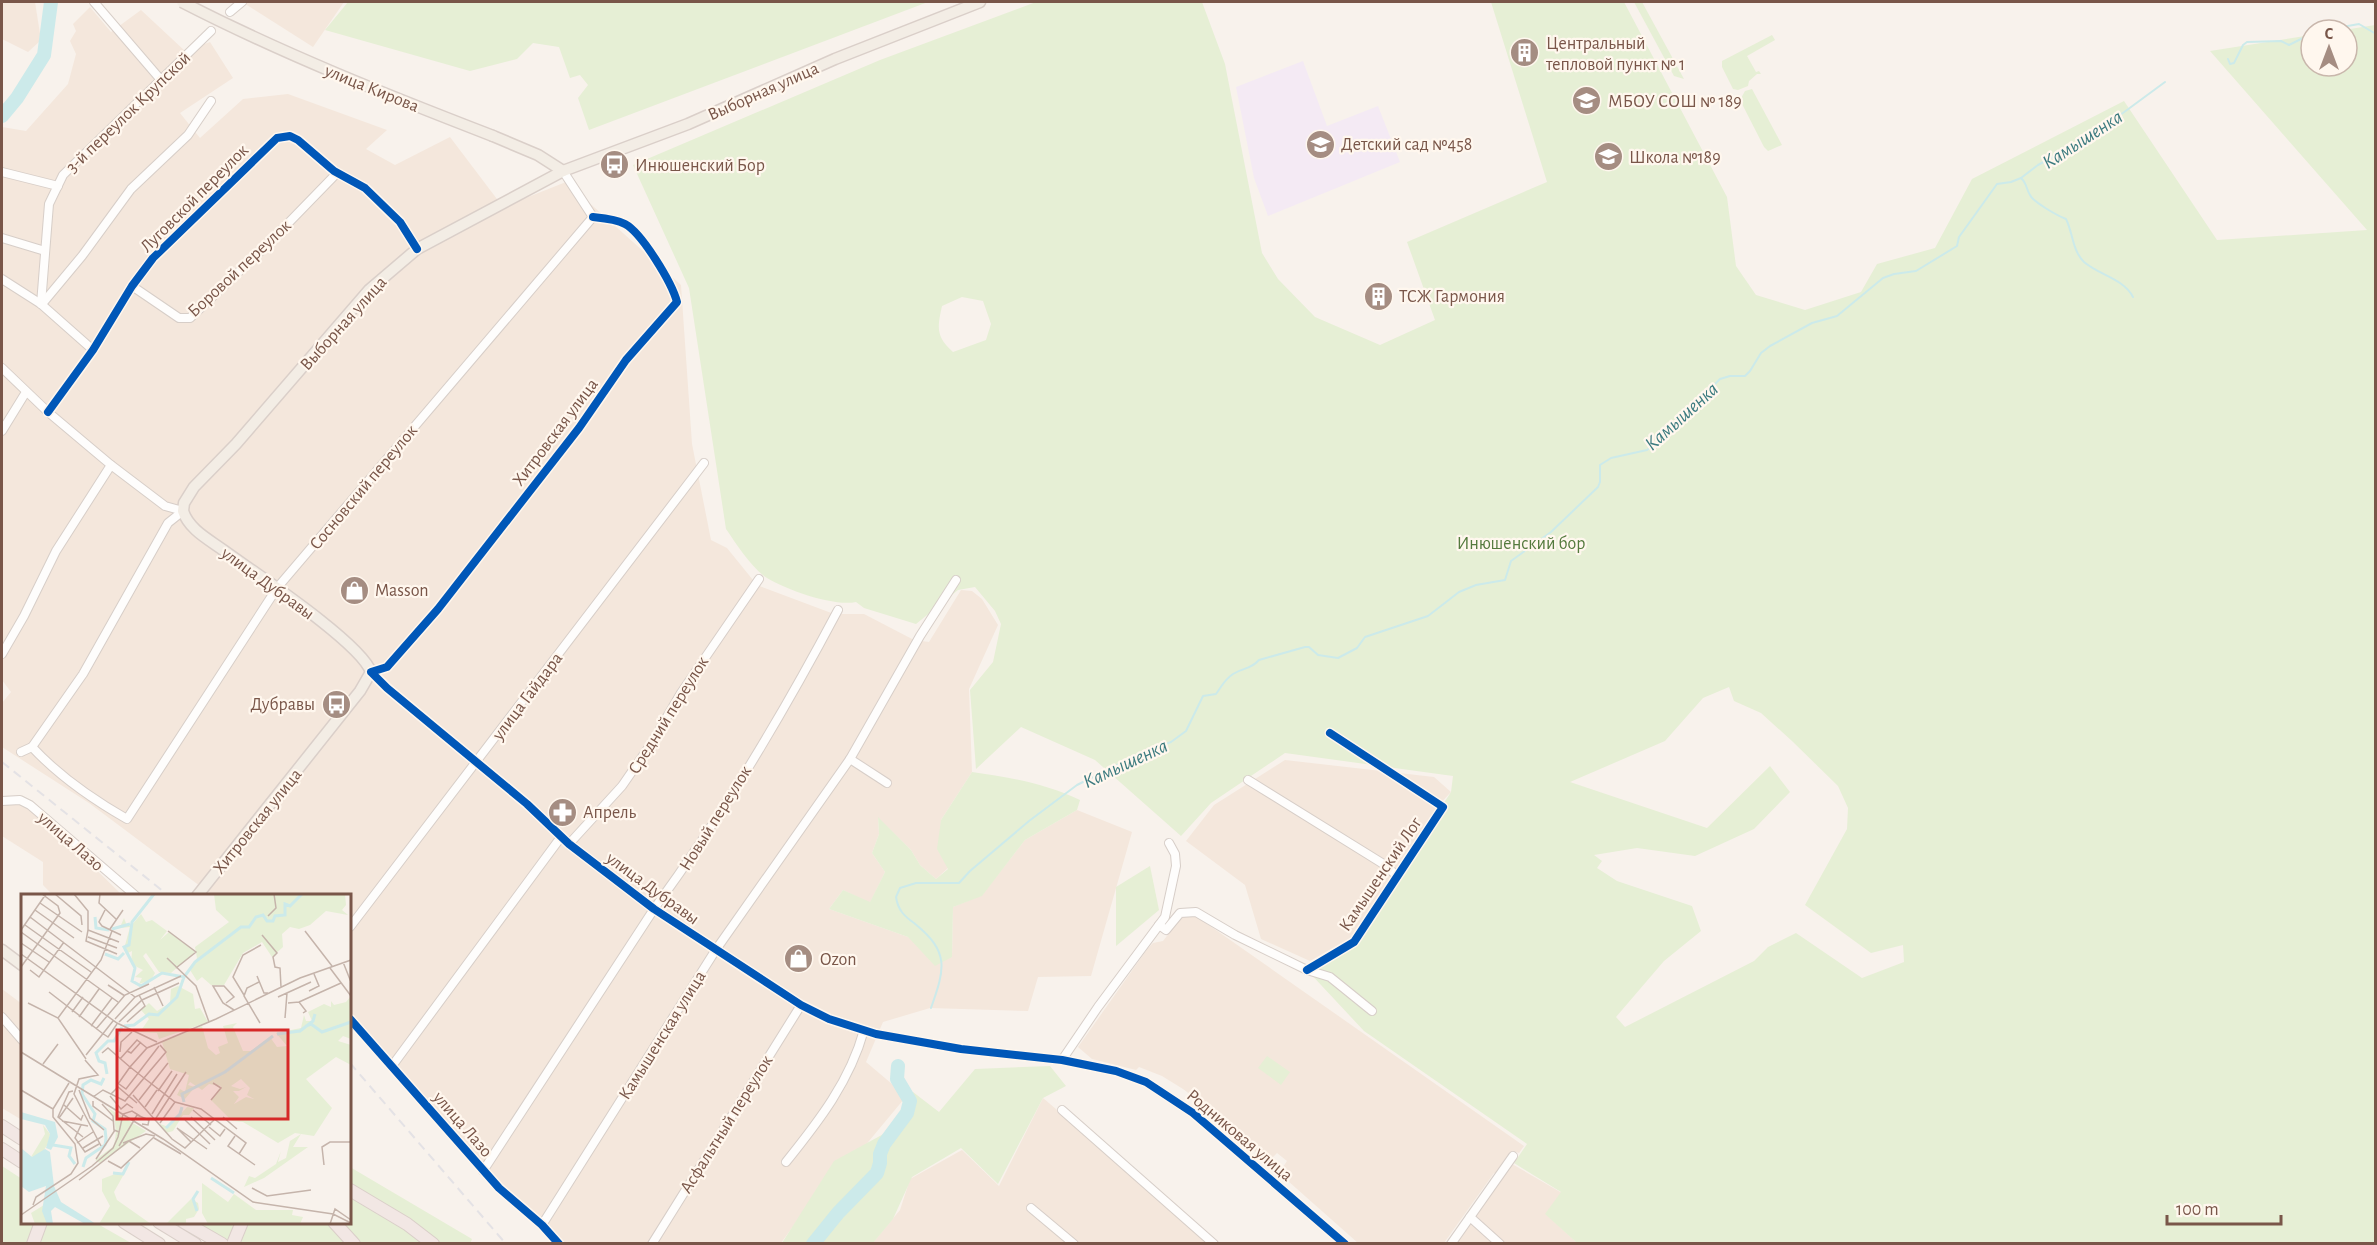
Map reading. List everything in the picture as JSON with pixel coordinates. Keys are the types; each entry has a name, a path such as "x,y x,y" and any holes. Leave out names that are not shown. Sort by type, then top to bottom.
{"highway":[{"path":"2,1125 21,1134"},
{"path":"2,1125 21,1138"},
{"path":"2,1149 21,1161"},
{"path":"351,1191 407,1224 434,1244"},
{"path":"33,1244 40,1224"},
{"path":"127,1224 159,1244"},
{"path":"162,1224 195,1244"},
{"path":"187,1224 222,1244"},
{"path":"233,1244 241,1224"},
{"path":"336,1224 354,1244"}],"main road":[{"name":"улица Кирова","path":"182,2 339,76 538,155 563,171"},
{"name":"Выборная улица","path":"183,511 184,503 194,487 236,444 369,290 417,249 563,171 688,124 864,47 980,2"},
{"name":"улица Дубравы","path":"183,511 195,530 277,588 348,643 366,661 371,672"},
{"name":"Хитровская улица","path":"199,894 360,691 371,672"},
{"path":"2,950 21,964"}],"street":[{"path":"94,2 161,80"},
{"path":"230,12 242,2"},
{"name":"3-й переулок Крупской","path":"41,304 49,204 63,175 211,31"},
{"path":"41,304 82,256 131,189 188,135 211,102"},
{"name":"Луговской переулок","path":"48,412 93,350 132,286 163,248 273,140 282,136 290,136 302,142 337,173"},
{"path":"2,171 58,186"},
{"path":"563,171 592,217"},
{"path":"337,173 365,188 400,222 417,249"},
{"name":"Боровой переулок","path":"132,286 179,318 190,318 266,246 337,173"},
{"name":"Сосновский переулок","path":"32,747 52,768 101,805 127,819 277,588 592,217"},
{"name":"Хитровская улица","path":"371,672 387,667 438,609 579,428 626,360 677,302 674,292 645,243 626,224 592,217"},
{"path":"2,238 45,251"},
{"path":"2,279 41,304 93,350"},
{"name":"улица Дубравы","path":"2,368 48,412 111,465 165,506 183,511"},
{"path":"2,431 26,392"},
{"name":"улица Гайдара","path":"351,926 704,463"},
{"path":"2,654 56,551 111,465"},
{"name":"Выборная улица","path":"32,747 83,674 168,523 183,511"},
{"name":"Средний переулок","path":"569,844 622,786 651,744 681,693 759,579"},
{"name":"Камышенская улица","path":"542,1225 715,951 850,759 920,636 956,580"},
{"name":"Новый переулок","path":"483,1171 654,909 683,869 812,659 838,610"},
{"name":"улица Дубравы","path":"371,672 476,764 527,804 569,844 654,909 715,951 801,1005 829,1019 864,1030 961,1048"},
{"name":"Камышенский Лог","path":"1307,970 1354,942 1443,807 1330,733"},
{"path":"21,752 32,747"},
{"path":"850,759 887,783"},
{"path":"1248,780 1385,865 1397,876"},
{"name":"улица Лазо","path":"2,801 20,800 30,805 134,894"},
{"path":"392,1066 561,837"},
{"path":"1062,1060 1165,917 1176,866 1175,854 1169,843"},
{"path":"1159,925 1166,930 1180,914 1196,912 1235,935 1307,970 1330,977 1372,1011"},
{"name":"Асфальтный переулок","path":"652,1244 801,1005"},
{"path":"2,1017 21,1039"},
{"name":"улица Лазо","path":"351,1020 483,1171 542,1225 559,1244"},
{"path":"786,1162 821,1119 847,1076 864,1030"},
{"name":"Родниковая улица","path":"961,1048 1062,1060 1116,1071 1146,1082 1193,1113 1345,1244"},
{"path":"1062,1110 1214,1244"},
{"path":"1451,1244 1513,1156"},
{"path":"1031,1208 1074,1244"},
{"path":"1470,1217 1500,1244"}],"shaded area":[{"path":"2,2 35,2 41,40 28,52 2,39"},
{"path":"242,2 344,2 313,47"},
{"path":"90,7 111,32 141,10 185,51 210,42 233,78 180,113 200,138 243,99 288,94 387,130 366,149 395,165 450,137 503,207 566,182 681,285 692,444 711,540 727,548 757,585 834,614 864,614 914,640 929,642 961,590 972,591 982,599 998,625 969,689 972,772 941,820 948,868 936,879 920,865 911,850 878,818 879,834 872,853 885,872 870,903 843,890 829,909 908,937 952,957 953,907 982,895 1025,840 1077,810 1132,832 1091,976 1038,977 1028,1011 930,1008 883,1022 866,1062 892,1084 904,1099 859,1153 840,1161 781,1243 552,1243 478,1168 351,1024 351,894 211,894 89,803 2,747 2,703 11,692 2,680 2,127 26,131 68,84 76,54 70,41 76,31 73,24"},
{"name":"Детский сад №458","path":"1303,61 1327,126 1378,106 1400,162 1268,216 1254,178 1236,87"},
{"path":"1285,760 1434,777 1451,792 1437,807 1350,938 1310,961 1261,939 1245,885 1186,841 1214,805"},
{"path":"27,802 121,894 52,894 43,885 43,862 2,836 2,804"},
{"path":"1193,914 1524,1146 1519,1153 1516,1152 1511,1157 1498,1175 1494,1173 1444,1243 1358,1243 1279,1173 1287,1161 1277,1153 1268,1162 1235,1135 1238,1130 1162,1076 1139,1067 1136,1070 1092,1059 1078,1047 1148,948 1153,943 1163,941 1183,915"},
{"path":"2,989 21,1003 21,1119 2,1108"},
{"path":"1043,1098 1214,1243 872,1244 900,1210 910,1179 962,1150 999,1186"},
{"path":"1512,1164 1562,1193 1546,1214 1577,1243 1456,1244"}],"green space":[{"name":"Инюшенский бор","path":"348,2 928,2 589,130 578,98 588,85 580,75 570,78 559,47 533,43 517,59 470,71 325,30"},
{"name":"Инюшенский бор","path":"1036,2 1202,2 1225,64 1262,253 1278,279 1315,317 1380,345 1435,320 1407,242 1547,182 1491,2 1624,2 1727,197 1736,266 1756,295 1805,310 1861,292 1877,264 1935,248 1972,179 2124,101 2217,240 2367,230 2210,51 2299,37 2299,78 2359,78 2359,28 2375,25 2375,1243 1577,1243 1545,1214 1561,1192 1514,1163 1527,1144 1364,1031 1307,970 1354,942 1451,792 1453,776 1285,753 1211,803 1181,836 1095,760 1021,727 976,769 970,690 993,662 1001,624 995,611 975,587 958,590 916,624 864,608 856,602 835,602 822,599 773,581 753,566 726,529 689,288 633,165 880,60","holes":["962,297 983,301 991,324 986,340 953,352 943,342 939,332 942,306","1729,687 1734,701 1761,713 1792,741 1838,786 1848,808 1847,829 1805,905 1871,953 1903,945 1904,962 1862,978 1796,933 1768,947 1754,961 1625,1027 1616,1017 1664,961 1701,931 1692,906 1617,881 1597,868 1602,861 1594,855 1637,848 1695,856 1754,829 1790,792 1770,766 1707,828 1570,782 1665,741 1703,698"]},
{"path":"1634,2 1642,2 1684,79 1674,76"},
{"path":"1772,35 1775,40 1747,56 1756,72 1759,71 1761,74 1757,74 1749,81 1748,86 1738,90 1733,89 1722,67 1722,61"},
{"path":"1752,89 1782,145 1768,151 1740,100 1745,91"},
{"path":"972,772 1027,782 1080,800 1077,810 1025,840 982,896 953,907 952,957 935,966 908,937 829,909 843,890 870,902 885,872 872,853 879,834 878,817 911,850 920,865 936,879 948,869 937,849 941,820"},
{"path":"1150,866 1159,910 1116,946 1116,887"},
{"path":"1267,1056 1290,1072 1281,1085 1258,1068"},
{"path":"1050,1066 1066,1086 1043,1098 998,1184 961,1148 912,1177 893,1219 873,1243 782,1243 834,1161 889,1131 913,1092 939,1112 975,1069"},
{"path":"2,1166 21,1178 21,1224 98,1224 131,1243 2,1243"},
{"path":"351,1168 472,1239 470,1244 217,1243 183,1224 351,1224"}],"waterway":[{"path":"2,116 17,98 44,55 51,2"},
{"name":"Камышенка","path":"2359,24 2376,34"},
{"name":"Камышенка","path":"2228,59 2230,64 2234,63 2243,45 2247,42 2281,41 2289,45 2299,40"},
{"name":"Камышенка","path":"931,1008 941,971 939,952 926,933 907,918 900,909 896,897 900,888 916,883 959,883 1029,821 1077,785 1127,760 1171,742 1186,731 1203,696 1216,694 1230,676 1259,660 1305,647 1309,647 1318,655 1338,658 1357,648 1365,637 1428,616 1459,592 1476,585 1505,580 1511,561 1551,532 1598,487 1600,465 1611,458 1647,450 1659,441 1720,379 1745,376 1761,353 1770,346 1812,323 1837,316 1883,278 1916,271 1957,246 1959,237 1997,184 2021,178 2038,165 2093,135 2165,82"},
{"path":"2021,178 2036,201 2066,219 2077,252 2084,262 2117,281 2133,297"},
{"name":"Камышенка","path":"813,1244 838,1213 877,1173 884,1144 907,1113 910,1101 897,1079 898,1066"}],"railway":[{"path":"2,762 167,894"},
{"path":"351,1064 506,1244"}],"cycle path":[{"path":"48,412 93,350 132,286 153,258 277,138 290,136 298,140 334,171 365,188 400,222 417,249"},
{"path":"593,217 618,221 640,237 656,259 677,302 626,360 579,428 438,609 387,667 371,672 387,688 527,804 569,844 654,909 801,1005 829,1019 876,1034 961,1049 1062,1060 1116,1071 1146,1082 1193,1113 1345,1244"},
{"path":"1307,970 1354,942 1443,807 1330,733"},
{"path":"351,1020 499,1188 542,1225 559,1244"}],"place":[{"name":"Центральный тепловой пункт № 1","path":"1525,53"},
{"name":"МБОУ СОШ № 189","path":"1587,101"},
{"name":"Детский сад №458","path":"1320,144"},
{"name":"Школа №189","path":"1608,157"},
{"name":"Инюшенский Бор","path":"614,165"},
{"name":"ТСЖ Гармония","path":"1378,296"},
{"name":"Masson","path":"354,590"},
{"name":"Дубравы","path":"336,704"},
{"name":"Апрель","path":"562,812"},
{"name":"Ozon","path":"799,959"}]}
